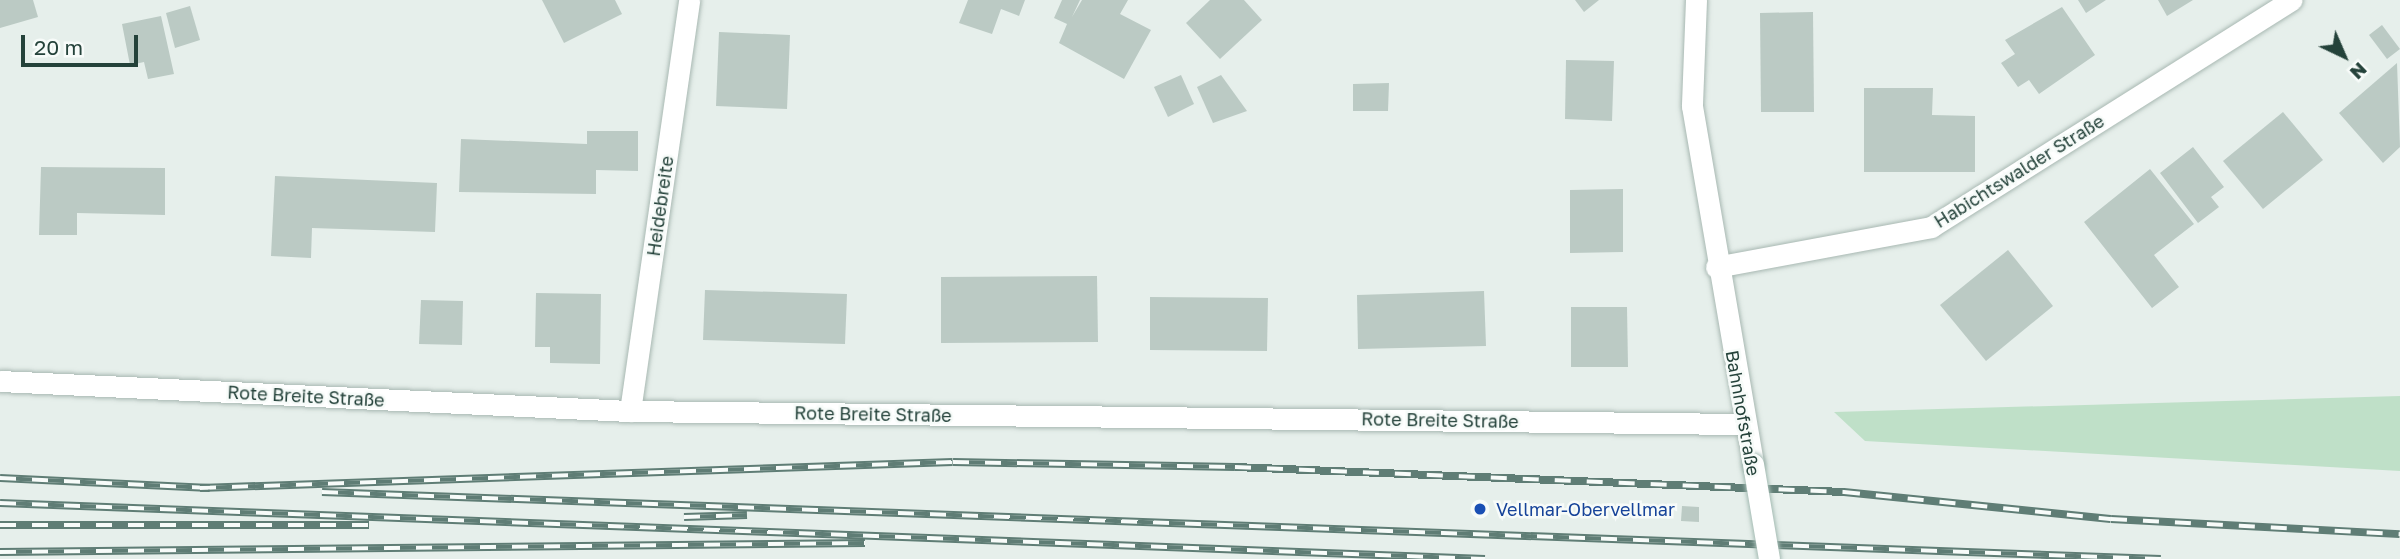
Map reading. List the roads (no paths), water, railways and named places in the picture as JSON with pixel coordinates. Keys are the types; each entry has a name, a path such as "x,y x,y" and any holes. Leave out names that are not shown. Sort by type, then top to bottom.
{"street":[{"name":"Heidebreite","path":"630,411 689,0"},
{"name":"Bahnhofstraße","path":"1696,0 1692,106 1716,267 1769,559"},
{"name":"Habichtswalder Straße","path":"1716,267 1931,227 2292,0"},
{"name":"Rote Breite Straße","path":"0,381 630,411 1746,424"}],"railway":[{"path":"200,488 953,462 1235,467 1844,492 2111,519 2400,534"},
{"path":"0,478 210,488"},
{"path":"322,492 2161,559"},
{"path":"0,503 1485,559"},
{"path":"684,517 747,515"},
{"path":"0,525 369,525"},
{"path":"0,552 865,543"}],"place":[{"name":"Vellmar-Obervellmar","path":"1480,509"}]}
